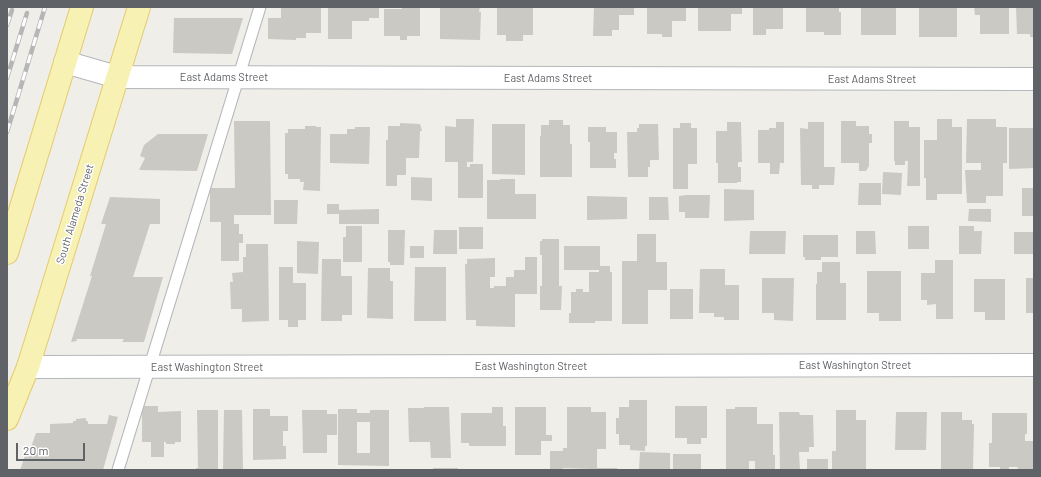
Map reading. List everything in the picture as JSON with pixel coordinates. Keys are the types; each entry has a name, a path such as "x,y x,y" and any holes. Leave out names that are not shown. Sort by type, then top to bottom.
{"main road":[{"path":"7,254 82,7"},
{"name":"South Alameda Street","path":"7,419 28,367 139,7"}],"street":[{"name":"East Adams Street","path":"65,62 118,77 1034,79"},
{"name":"East Washington Street","path":"28,367 1034,365"}],"lane":[{"path":"118,470 260,7"}],"building":[{"path":"281,7 321,7 321,33 306,33 306,38 296,38 296,40 268,39 268,18 281,18"},
{"path":"328,7 379,7 379,18 369,18 369,21 352,21 352,39 328,39"},
{"path":"402,7 420,7 420,36 407,36 407,40 400,40 400,36 384,36 384,9 402,9"},
{"path":"440,7 480,7 480,40 440,39"},
{"path":"497,7 533,7 533,35 523,35 523,41 506,41 506,35 497,35"},
{"path":"594,7 634,7 634,15 619,15 619,30 612,30 612,36 593,36"},
{"path":"647,7 686,8 686,21 672,21 672,37 662,37 662,34 647,34"},
{"path":"698,7 742,7 742,14 731,14 731,31 698,31"},
{"path":"753,7 783,7 783,29 766,29 766,35 753,35"},
{"path":"806,7 839,7 839,12 841,12 841,35 824,35 824,32 806,32"},
{"path":"861,7 896,7 896,35 861,35"},
{"path":"919,7 957,7 957,37 919,37"},
{"path":"974,7 1009,7 1009,34 980,34 980,15 975,15"},
{"path":"1016,7 1034,7 1034,37 1030,37 1030,34 1017,34"},
{"path":"174,18 243,18 232,54 173,53"},
{"path":"456,119 474,119 473,162 467,162 467,167 470,167 470,164 483,164 483,198 458,198 458,162 445,162 445,126 456,127"},
{"path":"937,119 952,119 952,127 962,127 962,194 937,194 937,200 926,200 926,178 924,178 924,140 937,140"},
{"path":"967,119 996,119 996,127 1007,127 1007,163 1003,163 1003,196 986,196 986,203 967,203 965,170 981,170 981,163 966,163"},
{"path":"549,120 563,120 563,125 570,125 570,144 572,144 572,177 540,177 541,125 549,125"},
{"path":"234,121 270,121 271,215 234,215 234,224 239,224 239,234 243,234 243,243 239,243 239,261 221,261 221,222 210,222 210,188 235,188"},
{"path":"841,121 856,121 856,126 869,126 869,134 872,134 872,143 869,143 869,166 866,171 859,171 859,163 841,163"},
{"path":"894,121 909,121 909,127 920,127 920,186 907,186 908,161 905,161 905,165 895,165"},
{"path":"727,122 741,122 742,162 738,162 738,167 741,167 741,182 737,183 718,183 718,163 716,163 716,131 727,131"},
{"path":"776,122 784,122 784,163 780,163 779,174 770,174 770,163 758,163 758,130 769,130 769,128 776,128"},
{"path":"808,122 824,122 824,167 835,167 834,185 819,185 819,189 812,189 812,185 801,185 800,128 808,129"},
{"path":"400,123 420,124 422,131 420,131 419,158 406,158 406,175 397,175 397,186 386,186 386,140 388,140 388,126 400,126"},
{"path":"680,123 691,123 691,128 697,128 697,164 688,164 688,189 673,189 673,128 680,128"},
{"path":"492,124 525,124 525,175 492,174"},
{"path":"639,124 658,124 659,160 650,160 648,177 628,177 627,132 637,132"},
{"path":"305,126 321,127 320,191 303,190 304,182 300,182 300,179 288,179 288,174 285,174 285,133 288,133 288,129 305,129"},
{"path":"355,127 370,127 369,164 330,163 330,134 347,134 347,129 355,129"},
{"path":"588,127 606,127 606,132 617,132 617,153 614,153 616,168 590,168 590,142 588,142"},
{"path":"1009,128 1034,128 1034,168 1009,169"},
{"path":"158,134 208,134 197,171 139,170 145,158 140,156 144,145"},
{"path":"883,172 902,173 901,195 882,194"},
{"path":"411,177 432,178 432,201 411,200"},
{"path":"515,179 515,194 536,194 536,219 487,219 487,180"},
{"path":"859,183 881,183 881,205 858,205"},
{"path":"1022,188 1034,188 1034,216 1022,216"},
{"path":"724,189 754,190 754,220 724,221"},
{"path":"710,195 709,218 685,218 685,212 679,212 679,196"},
{"path":"587,196 627,197 627,219 587,220"},
{"path":"110,197 160,199 160,224 150,224 133,277 163,277 144,342 122,342 124,339 76,339 77,341 71,342 92,276 90,276 106,224 101,224"},
{"path":"649,197 668,197 669,220 649,220"},
{"path":"274,200 298,200 297,224 274,224"},
{"path":"327,204 339,204 339,210 379,209 379,224 339,224 339,214 327,214"},
{"path":"969,209 991,209 991,222 968,221"},
{"path":"346,226 362,226 362,262 343,262 343,237 346,237"},
{"path":"908,226 929,226 929,249 908,249"},
{"path":"959,226 974,226 974,231 982,231 981,254 959,254"},
{"path":"459,227 483,227 483,249 459,249"},
{"path":"388,230 405,230 404,265 390,265 390,262 388,262"},
{"path":"434,230 457,230 457,254 433,254"},
{"path":"750,231 786,231 785,254 749,254"},
{"path":"856,231 875,231 876,254 856,254"},
{"path":"1014,232 1034,232 1034,254 1014,254"},
{"path":"637,234 656,234 656,262 667,262 667,290 648,290 648,324 622,324 622,261 637,261"},
{"path":"803,235 838,235 838,257 821,257 821,260 805,260 805,257 803,257"},
{"path":"542,239 559,239 559,286 562,286 561,310 540,310 542,255 540,255 540,241 542,241"},
{"path":"297,241 319,242 318,274 297,273"},
{"path":"246,244 268,244 269,321 242,322 242,309 231,309 230,282 233,282 232,273 243,272 243,257 246,257"},
{"path":"410,246 424,246 424,258 410,258"},
{"path":"564,246 600,246 600,266 610,266 610,272 612,272 612,321 595,321 595,323 569,323 569,313 571,313 571,292 576,292 576,289 583,289 583,292 589,292 589,272 599,272 599,270 564,270"},
{"path":"525,257 537,257 537,294 515,294 515,327 476,326 476,320 466,320 465,264 467,264 467,259 495,258 495,277 490,277 490,288 494,288 494,286 506,286 506,277 514,277 514,270 525,270"},
{"path":"322,259 341,259 341,276 352,276 352,315 342,315 342,321 321,321"},
{"path":"935,260 953,260 953,319 936,319 936,304 927,305 927,300 921,300 921,273 935,273"},
{"path":"822,262 840,262 840,283 846,283 846,320 816,320 817,272 822,272"},
{"path":"279,267 293,267 293,283 306,283 306,320 298,320 298,327 288,327 288,320 279,320"},
{"path":"415,267 446,267 446,321 414,321"},
{"path":"368,268 390,268 390,281 393,281 393,319 367,318"},
{"path":"700,269 725,269 725,285 739,285 739,320 724,320 724,317 714,317 714,313 699,313"},
{"path":"867,271 901,271 901,321 879,321 879,313 867,313"},
{"path":"762,278 794,278 793,321 774,320 774,313 762,313"},
{"path":"1026,278 1034,278 1034,313 1026,313"},
{"path":"974,279 1005,279 1005,320 985,320 985,312 974,312"},
{"path":"670,289 693,289 693,319 670,319"},
{"path":"629,400 647,400 647,446 645,446 645,451 630,450 630,445 619,445 619,434 616,434 616,418 619,418 619,407 629,407"},
{"path":"142,406 158,406 158,412 181,411 181,442 166,444 166,442 164,442 164,457 151,457 151,442 142,442"},
{"path":"675,406 707,406 707,438 701,438 701,444 687,444 687,438 675,438"},
{"path":"449,407 451,458 431,458 430,442 409,442 408,408"},
{"path":"492,407 503,407 503,426 506,426 506,446 469,446 469,443 461,443 461,413 492,413"},
{"path":"515,407 546,407 546,435 552,435 552,441 541,441 541,455 515,455"},
{"path":"567,407 591,407 591,412 606,412 606,449 597,449 597,468 617,468 617,470 563,468 563,470 550,470 550,451 563,451 563,448 567,448"},
{"path":"735,407 757,407 757,424 773,424 773,455 775,455 775,470 755,470 755,461 749,461 749,470 726,470 726,409 735,409"},
{"path":"253,409 270,409 270,416 288,416 288,431 283,431 283,446 286,446 286,459 253,460"},
{"path":"338,409 357,409 357,413 370,413 370,410 389,410 389,466 338,465","holes":["357,422 370,422 370,453 357,453"]},
{"path":"197,410 218,410 218,470 196,470 196,468 198,468"},
{"path":"224,410 242,410 243,470 223,470"},
{"path":"302,410 327,410 327,414 337,414 337,435 327,435 327,453 303,453"},
{"path":"836,410 856,410 856,420 866,420 866,470 832,470 832,451 836,451"},
{"path":"779,412 799,412 800,415 813,415 814,447 809,447 809,452 799,452 800,470 780,470"},
{"path":"896,412 927,412 926,450 895,450"},
{"path":"941,412 962,412 962,420 972,420 972,424 974,424 973,470 941,470"},
{"path":"992,413 1027,413 1027,434 1025,434 1025,441 1034,441 1034,470 1019,470 1017,467 1009,467 1009,470 1000,470 1000,467 989,467 989,443 992,443"},
{"path":"109,415 118,417 103,470 20,470 26,453 29,453 36,433 50,433 50,424 73,423 76,419 86,418 88,424 107,424"},
{"path":"640,452 670,453 670,470 639,470"},
{"path":"673,454 701,454 701,470 673,470"},
{"path":"807,459 828,459 828,470 807,470"},
{"path":"433,468 458,468 458,470 433,470"}],"railway":[{"path":"7,132 45,7"},
{"path":"7,25 12,10"},
{"path":"7,78 27,13"}]}
